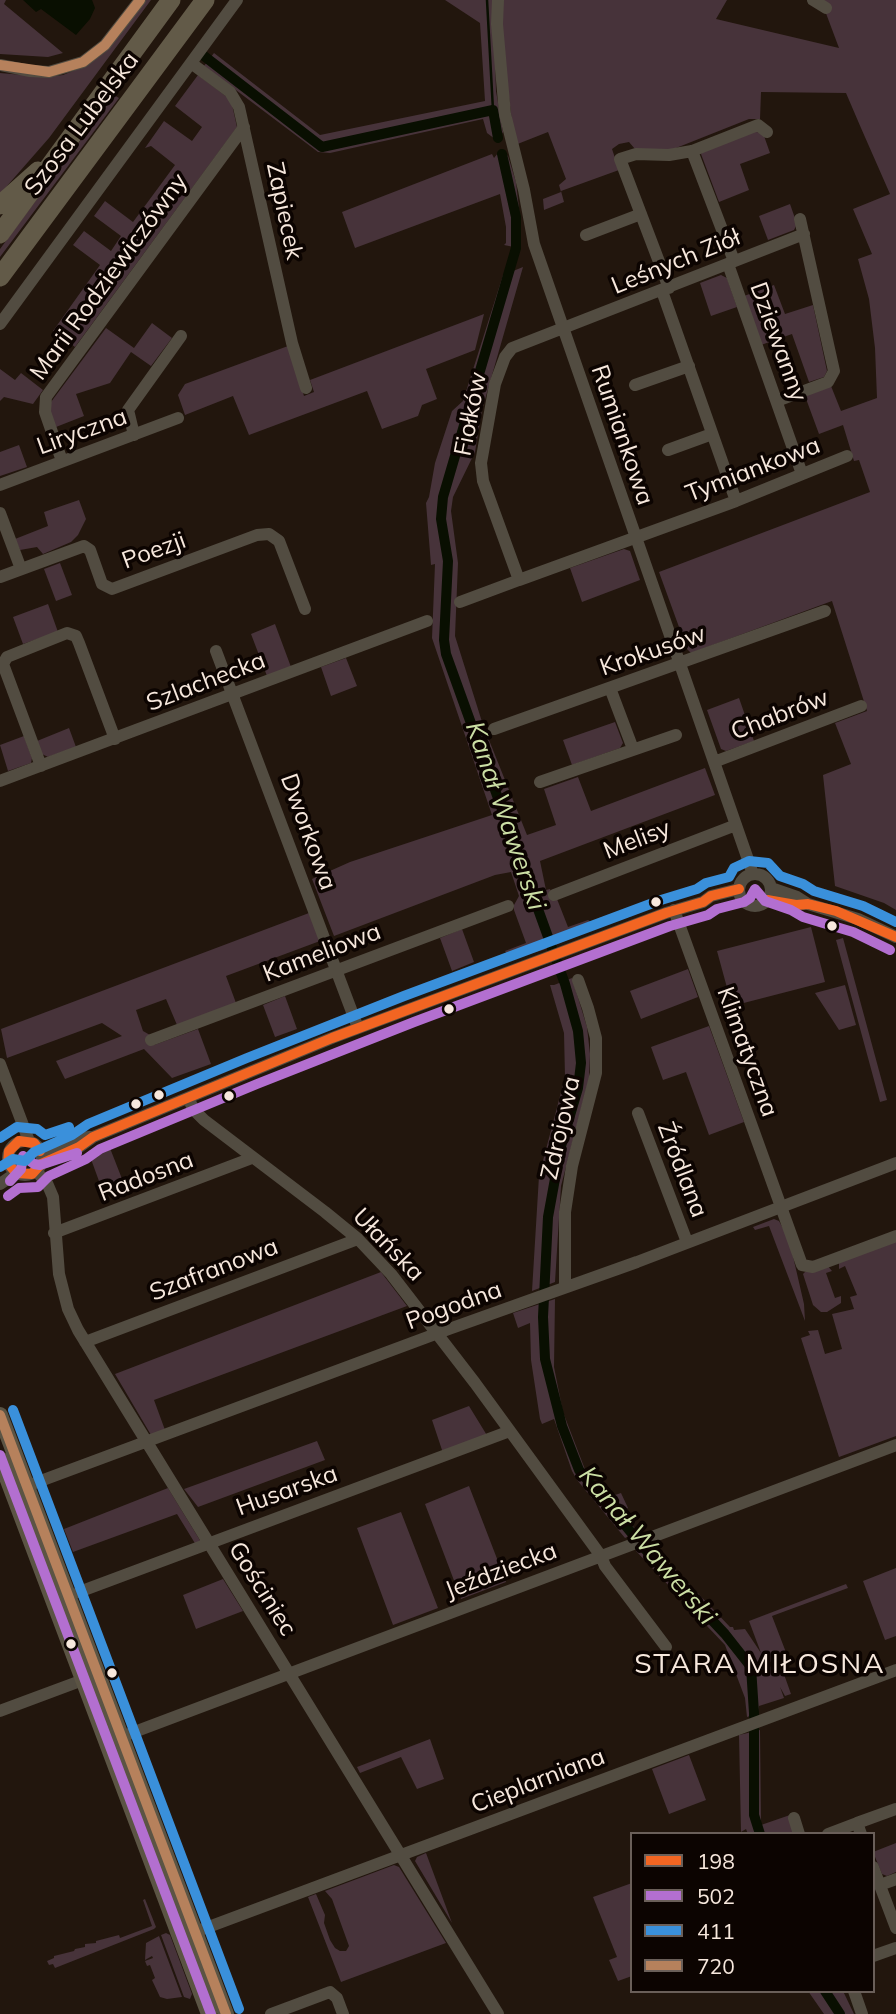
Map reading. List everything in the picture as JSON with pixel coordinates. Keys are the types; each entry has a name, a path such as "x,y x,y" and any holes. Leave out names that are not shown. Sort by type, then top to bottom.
{"highway":[{"name":"Szosa Lubelska","path":"58,155 171,0"},
{"name":"Szosa Lubelska","path":"0,277 205,0"},
{"path":"0,205 58,155"},
{"path":"0,234 58,155"}],"main road":[{"path":"0,1415 226,2014"},
{"path":"0,1459 209,2014"}],"street":[{"path":"0,324 237,0"},
{"name":"Rumiankowa","path":"498,0 498,37 505,114 534,244 753,874"},
{"path":"813,0 826,8"},
{"path":"0,65 40,71 71,67 100,50 136,5"},
{"name":"Zapiecek","path":"191,63 230,92 239,107 292,343 306,388"},
{"path":"736,500 689,366 641,214 620,159 636,154 669,155 692,150 758,125 766,132"},
{"name":"Marii Rodziewiczówny","path":"62,461 45,412 46,397 244,127"},
{"name":"Dziewanny","path":"692,150 802,474"},
{"path":"586,236 641,214"},
{"path":"777,401 828,382 834,371 800,219"},
{"name":"Leśnych Ziół","path":"562,327 804,234"},
{"name":"Fiołków","path":"519,580 483,481 481,463 485,433 495,384 505,357 512,348 562,327"},
{"path":"134,435 128,411 181,336"},
{"path":"635,385 689,366"},
{"name":"Liryczna","path":"0,485 178,418"},
{"path":"668,450 712,434"},
{"name":"Tymiankowa","path":"635,537 847,456"},
{"path":"0,513 21,569"},
{"name":"Poezji","path":"0,578 84,546 90,550 102,584 112,589 257,535 269,534 279,541 304,608"},
{"path":"460,603 635,537"},
{"name":"Krokusów","path":"494,729 825,611"},
{"name":"Szlachecka","path":"0,780 427,621"},
{"path":"41,766 3,664 7,656 67,633 76,636 115,739"},
{"name":"Dworkowa","path":"216,651 358,1028"},
{"path":"611,688 633,749"},
{"name":"Chabrów","path":"714,762 861,706"},
{"path":"540,782 676,735"},
{"name":"Melisy","path":"554,895 736,825"},
{"path":"740,894 743,879 753,874 763,876 769,894 796,905 808,904 858,919 896,937"},
{"path":"740,894 754,906 769,894"},
{"path":"8,1169 28,1175 93,1137 358,1028 674,910 703,902 713,904 740,894"},
{"name":"Kameliowa","path":"151,1040 508,906"},
{"name":"Klimatyczna","path":"674,910 802,1265 822,1265 896,1236"},
{"name":"Zdrojowa","path":"565,1287 565,1212 572,1166 596,1073 596,1038 589,1008 578,980"},
{"path":"0,1064 21,1124 24,1141"},
{"name":"Ułańska","path":"188,1098 201,1118 358,1239 391,1274 439,1334 666,1647"},
{"name":"Źródlana","path":"638,1113 687,1242"},
{"path":"40,1151 79,1138 93,1137"},
{"path":"24,1141 38,1146 38,1168"},
{"path":"0,1184 8,1169 9,1151 24,1141"},
{"name":"Radosna","path":"54,1233 252,1158"},
{"name":"Pogodna","path":"27,1486 896,1163"},
{"name":"Gościniec","path":"38,1168 50,1188 54,1205 54,1233 64,1297 85,1342 498,2014"},
{"name":"Szafranowa","path":"85,1342 358,1239"},
{"name":"Husarska","path":"79,1592 510,1431"},
{"name":"Jeździecka","path":"121,1737 896,1445"},
{"name":"Cieplarniana","path":"195,1933 896,1670"},
{"path":"0,1711 83,1680"},
{"path":"840,1832 859,1829 896,1810"},
{"path":"794,1818 798,1832"},
{"path":"875,1872 896,1928"},
{"path":"880,1885 896,1879"},
{"path":"875,1955 896,1948"},
{"path":"271,2014 328,1993 337,1998 343,2014"},
{"path":"855,1993 862,2014"}],"shaded area":[{"path":"0,0 6,0 4,4 63,53 48,57 0,54"},
{"path":"23,0 92,0 95,8 90,19 76,35 41,9 36,12"},
{"path":"146,0 151,0 49,138 0,194 0,73 47,77 63,75 85,66 104,53"},
{"path":"445,0 493,0 496,91 503,132 495,139 487,133 483,119 330,153 318,152 204,66 214,53 320,135 485,101 480,23"},
{"path":"502,0 727,0 716,19 839,48 821,0 896,0 896,910 884,903 835,886 823,775 851,764 835,723 867,711 832,601 691,653 687,649 659,572 870,492 859,460 854,461 843,425 819,434 805,396 831,386 841,411 877,398 869,299 858,259 872,254 853,209 890,194 846,93 761,92 760,119 749,119 671,150 635,149 629,142 619,144 612,149 619,170 561,191 564,202 544,210 543,199 561,192 559,185 566,179 548,132 515,145 503,50"},
{"path":"198,75 231,100 237,127 75,347 53,331 100,265 73,245 84,231 111,251 121,236 94,216 105,201 133,222 175,165 151,146 145,148 164,121 192,141 202,127 175,106"},
{"path":"114,95 119,98 0,257 0,249"},
{"path":"750,131 763,133 770,153 740,164 749,190 719,202 701,154 703,149"},
{"path":"503,152 508,156 516,182 520,217 519,248 504,245 506,227 500,194 355,248 342,212 492,154 494,158"},
{"path":"790,204 797,224 794,230 768,240 759,216"},
{"path":"523,267 482,410 475,452 453,497 451,511 458,563 455,636 483,725 527,835 556,825 544,789 578,777 591,811 705,768 715,795 540,861 546,890 550,889 554,900 557,899 568,927 588,920 599,927 543,950 515,958 509,957 505,951 526,943 514,910 519,896 511,872 495,875 334,936 312,879 350,862 492,815 432,638 435,564 431,565 426,503 435,463 452,411 463,401 503,275"},
{"path":"721,275 727,278 737,307 711,316 700,283"},
{"path":"774,285 785,314 813,305 827,371 824,377 809,382 792,334 761,345 744,296"},
{"path":"484,314 475,350 426,369 437,399 422,405 418,416 382,429 367,391 249,435 233,396 185,415 178,395 185,384 288,346 304,396 314,392 310,380"},
{"path":"152,323 172,338 151,366 131,352 110,383 76,394 84,416 56,427 49,410 51,402 106,328 134,348"},
{"path":"0,369 15,380 21,373 43,390 33,404 4,397 0,401"},
{"path":"19,445 27,467 0,476 0,452"},
{"path":"79,500 86,519 71,542 43,554 37,547 20,550 15,539 48,526 44,512"},
{"path":"624,549 630,551 640,580 582,602 570,568"},
{"path":"60,563 72,595 56,601 44,569"},
{"path":"48,604 58,632 23,644 13,617"},
{"path":"275,624 291,667 267,676 251,634"},
{"path":"346,658 357,686 331,696 321,667"},
{"path":"739,698 754,741 726,751 721,749 707,710"},
{"path":"615,722 623,743 620,748 572,765 563,740"},
{"path":"69,728 76,747 48,757 42,754 37,741"},
{"path":"24,736 32,758 31,763 8,771 0,745"},
{"path":"309,913 320,941 226,976 236,1003 177,1025 166,999 136,1010 143,1031 150,1035 154,1045 198,1029 211,1064 172,1078 144,1049 65,1079 56,1061 122,1036 102,1023 7,1058 1,1029"},
{"path":"811,927 825,982 732,1006 717,951"},
{"path":"462,929 474,962 452,971 440,938"},
{"path":"843,938 887,1100 880,1102 836,940"},
{"path":"688,969 698,997 641,1019 630,991"},
{"path":"572,978 587,1027 589,1079 561,1186 555,1282 532,1291 539,1176 565,1077 564,1033 550,985"},
{"path":"845,985 856,1025 839,1030 815,993"},
{"path":"285,996 297,1029 275,1037 263,1005"},
{"path":"709,1026 744,1122 709,1135 686,1072 663,1080 651,1047"},
{"path":"108,1143 124,1184 103,1192 88,1151"},
{"path":"774,1219 779,1221 789,1239 804,1304 805,1321 769,1226 755,1230 753,1227"},
{"path":"896,1240 896,1436 839,1457 801,1338 810,1335 808,1331 818,1330 825,1354 842,1349 832,1314 854,1309 850,1297 857,1295 845,1266 839,1269 839,1263"},
{"path":"827,1265 832,1271 826,1273 835,1298 841,1296 841,1303 827,1312 821,1312 813,1305 803,1274"},
{"path":"381,1272 407,1306 154,1400 165,1430 151,1435 115,1374"},
{"path":"555,1299 554,1367 563,1412 586,1472 614,1504 612,1496 621,1493 628,1508 621,1512 638,1532 625,1538 577,1480 554,1419 542,1424 540,1419 531,1360 530,1323 518,1328 513,1313"},
{"path":"469,1406 488,1437 443,1453 432,1420"},
{"path":"317,1441 325,1460 198,1507 184,1489"},
{"path":"469,1486 506,1582 461,1599 425,1504"},
{"path":"168,1488 201,1542 196,1545 177,1514 73,1552 64,1529"},
{"path":"401,1512 438,1608 393,1625 357,1528"},
{"path":"652,1545 730,1627 734,1630 745,1629 761,1653 749,1621 846,1584 848,1588 772,1616 787,1655 765,1664 761,1654 764,1669 780,1663 791,1694 785,1696 780,1687 784,1698 759,1706 758,1713 747,1717 745,1698 725,1645 636,1551"},
{"path":"896,1568 896,1636 885,1640 863,1581"},
{"path":"223,1579 243,1611 196,1629 183,1595"},
{"path":"760,1730 761,1825 790,1815 794,1832 747,1832 746,1829 741,1832 739,1735"},
{"path":"430,1739 444,1779 417,1789 401,1757 360,1773 357,1767"},
{"path":"689,1755 706,1800 669,1814 652,1769"},
{"path":"896,1843 896,1872 887,1876 882,1874 875,1851"},
{"path":"426,1853 452,1923 415,1861"},
{"path":"394,1865 399,1867 446,1943 341,1982 308,1897 316,1894 325,1915 324,1923 330,1940 335,1948 346,1951 349,1946 332,1899 325,1891"},
{"path":"630,1884 630,1977 618,1981 609,1960 617,1957 593,1897"},
{"path":"145,1899 156,1927 154,1929 55,1968 53,1964 49,1965 47,1961 54,1956 85,1947 85,1944 119,1935 120,1938 152,1926 143,1900"},
{"path":"161,1935 170,1935 192,1994 190,1999 184,1997"},
{"path":"159,1936 182,1997 160,1997 152,1980 155,1978 150,1965 147,1966 145,1961 153,1958 152,1956 145,1960 146,1943"},
{"path":"809,1993 844,1993 854,2014 824,2014"}],"waterway":[{"path":"487,0 493,110"},
{"name":"Kanał Wawerski","path":"204,56 322,147 493,110 498,138"},
{"name":"Kanał Wawerski","path":"502,154 516,217 516,248 443,497 441,519 448,561 444,640 446,654 565,984 578,1031 581,1063 578,1088 561,1146 548,1217 543,1317 545,1359 562,1426 579,1470 645,1549 725,1634 751,1667 754,1815 759,1832"},
{"name":"Kanał Wawerski","path":"826,1993 840,2014"}],"transit line":[{"name":"720","path":"0,65 49,72 83,62 105,45 140,0"},
{"name":"411","path":"0,1167 13,1159 25,1161 34,1152 72,1135 88,1124 247,1058 404,996 697,889 706,883 729,877 734,868 749,861 768,863 780,876 814,891 863,906 896,922"},
{"name":"198","path":"40,1151 34,1143 19,1141 9,1151 8,1163 16,1173 32,1174 41,1164 79,1147 93,1137 332,1038 666,913 703,902 711,896 739,889"},
{"name":"502","path":"8,1196 19,1188 38,1187 49,1176 86,1159 100,1149 257,1084 670,926 744,902 755,889 765,901 803,917 853,932 890,950"},
{"name":"198","path":"767,900 796,905 808,904 836,911 896,937"},
{"name":"411","path":"0,1138 17,1127 37,1129 45,1135 69,1127"},
{"name":"502","path":"10,1181 21,1169 23,1156 40,1165 77,1153"},
{"name":"411","path":"13,1410 239,2009"},
{"name":"720","path":"0,1415 226,2014"},
{"name":"502","path":"0,1455 211,2014"}],"district":[{"name":"STARA MIŁOSNA","path":"760,1665"}]}
